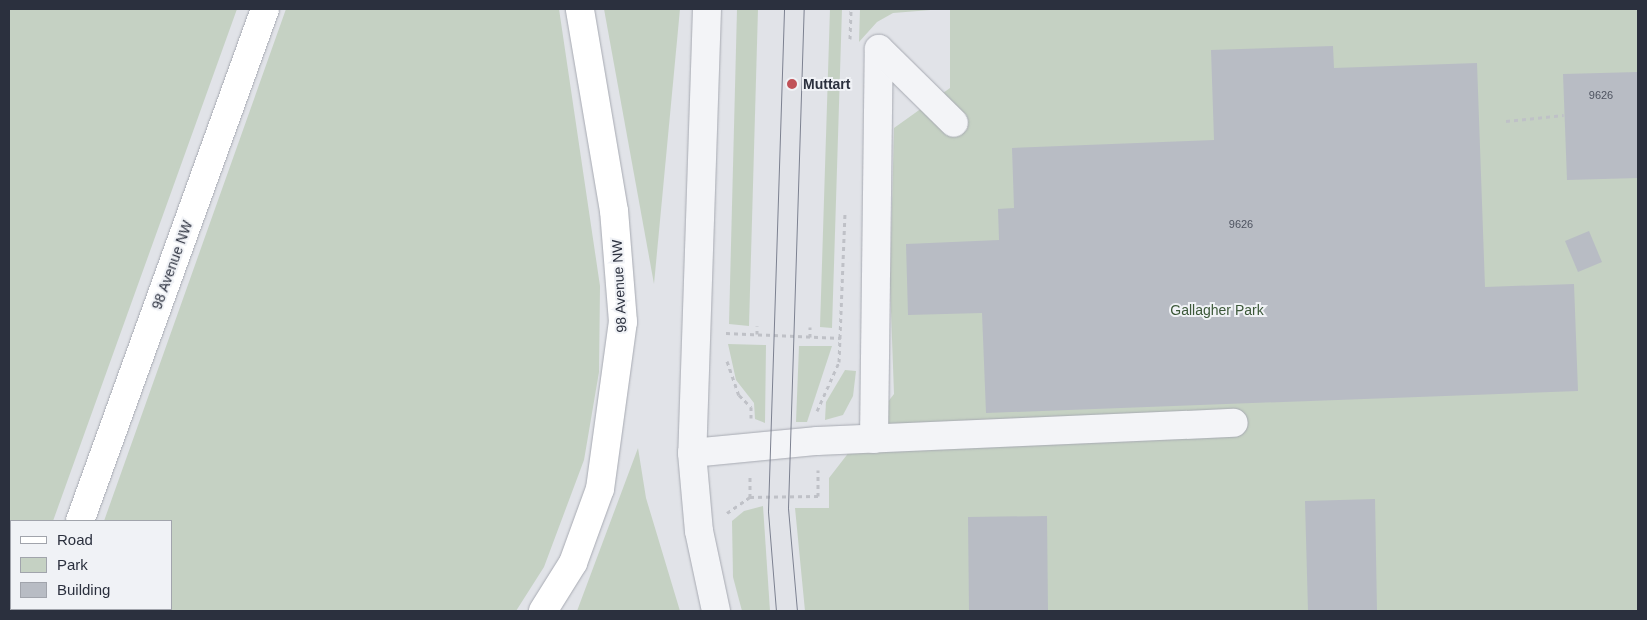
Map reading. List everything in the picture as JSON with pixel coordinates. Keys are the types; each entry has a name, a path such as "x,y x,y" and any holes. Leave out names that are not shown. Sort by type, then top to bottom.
{"main road":[{"name":"98 Avenue NW","path":"80,520 265,9"},
{"name":"98 Avenue NW","path":"543,611 573,563 600,489 623,322 614,211 580,9"}],"lane":[{"path":"707,9 692,453 699,531 716,611"},
{"path":"874,439 879,49 954,122"},
{"path":"692,453 817,441 1234,422"}],"path":[{"path":"850,49 851,9"},
{"path":"1506,121 1564,115"},
{"path":"726,518 735,504 750,497 818,496 817,413 836,372 841,338 845,208"},
{"path":"723,326 724,343"},
{"path":"757,326 757,334"},
{"path":"810,327 810,337"},
{"path":"723,333 841,338"},
{"path":"725,351 733,382 751,407 750,497"}],"green space":[{"path":"9,9 237,9 53,520 10,520 10,610 21,611 9,611"},
{"path":"286,9 559,9 600,286 599,372 584,460 544,567 516,611 69,611 172,610 172,520 104,520"},
{"path":"604,9 680,9 654,284"},
{"path":"737,9 758,9 749,326 729,324"},
{"path":"830,9 842,9 832,328 820,327"},
{"path":"860,9 943,9 893,13 877,22 859,42"},
{"name":"Gallagher Park","path":"950,9 1638,9 1638,611 805,611 795,508 829,508 829,478 894,394 890,283 894,128 950,88"},
{"path":"728,344 766,345 765,423 755,419 754,403 736,380"},
{"path":"799,346 832,346 807,422 796,422"},
{"path":"845,370 856,371 853,396 843,415 825,420 826,402"},
{"path":"638,448 646,498 680,611 577,611"},
{"path":"763,506 770,611 742,611 733,577 732,521 744,511"}],"building":[{"path":"1333,46 1334,68 1477,63 1485,287 1574,284 1578,391 986,413 982,313 908,315 906,244 999,240 998,209 1014,208 1012,148 1214,140 1211,50"},
{"path":"1638,72 1638,178 1567,180 1563,74"},
{"path":"1589,231 1602,262 1578,272 1565,241"},
{"path":"1375,499 1377,611 1308,611 1305,501"},
{"path":"1047,516 1048,611 969,611 968,517"}],"tram line":[{"path":"776,611 768,511 784,9"},
{"path":"797,611 788,508 804,9"}],"place":[{"name":"Muttart","path":"792,84"}]}
